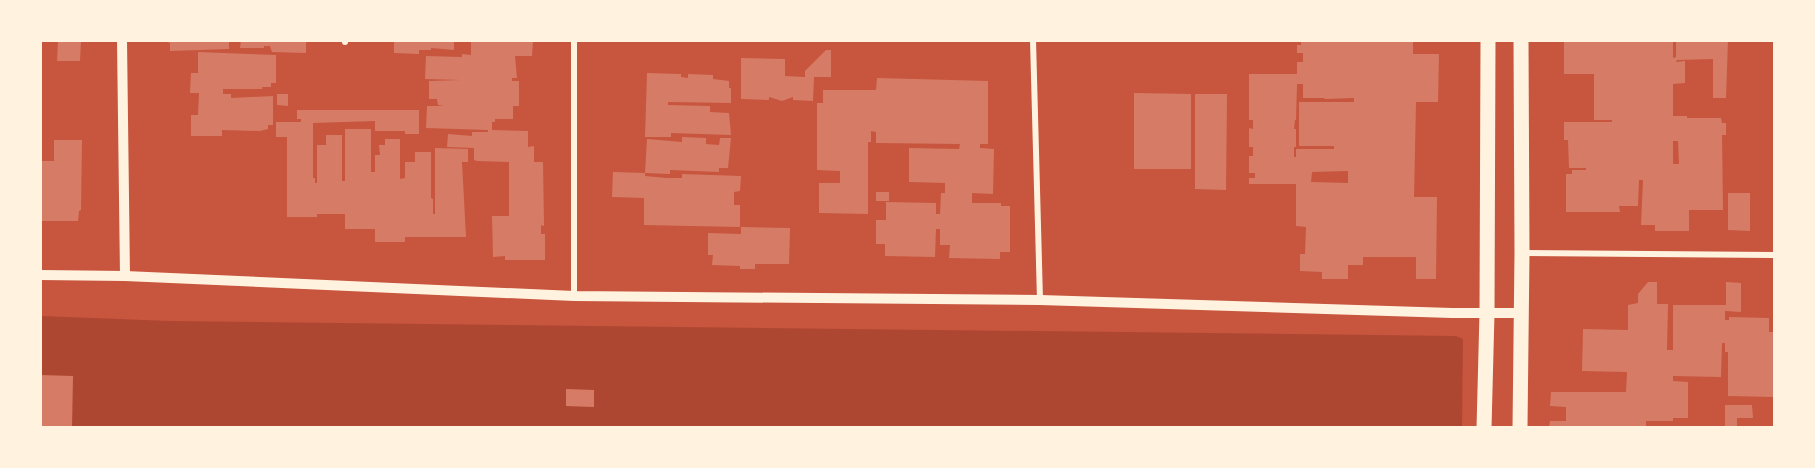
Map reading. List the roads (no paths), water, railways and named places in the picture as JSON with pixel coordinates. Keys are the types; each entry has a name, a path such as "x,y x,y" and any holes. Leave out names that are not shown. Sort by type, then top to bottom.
{"main road":[{"path":"1484,428 1487,313 1488,40"},
{"path":"1520,428 1521,40"}],"street":[{"path":"122,40 125,276"},
{"path":"574,40 574,296"},
{"path":"1033,40 1040,300"},
{"path":"1522,253 1774,255"},
{"path":"40,275 125,276 574,296 1040,300 1522,313"}]}
